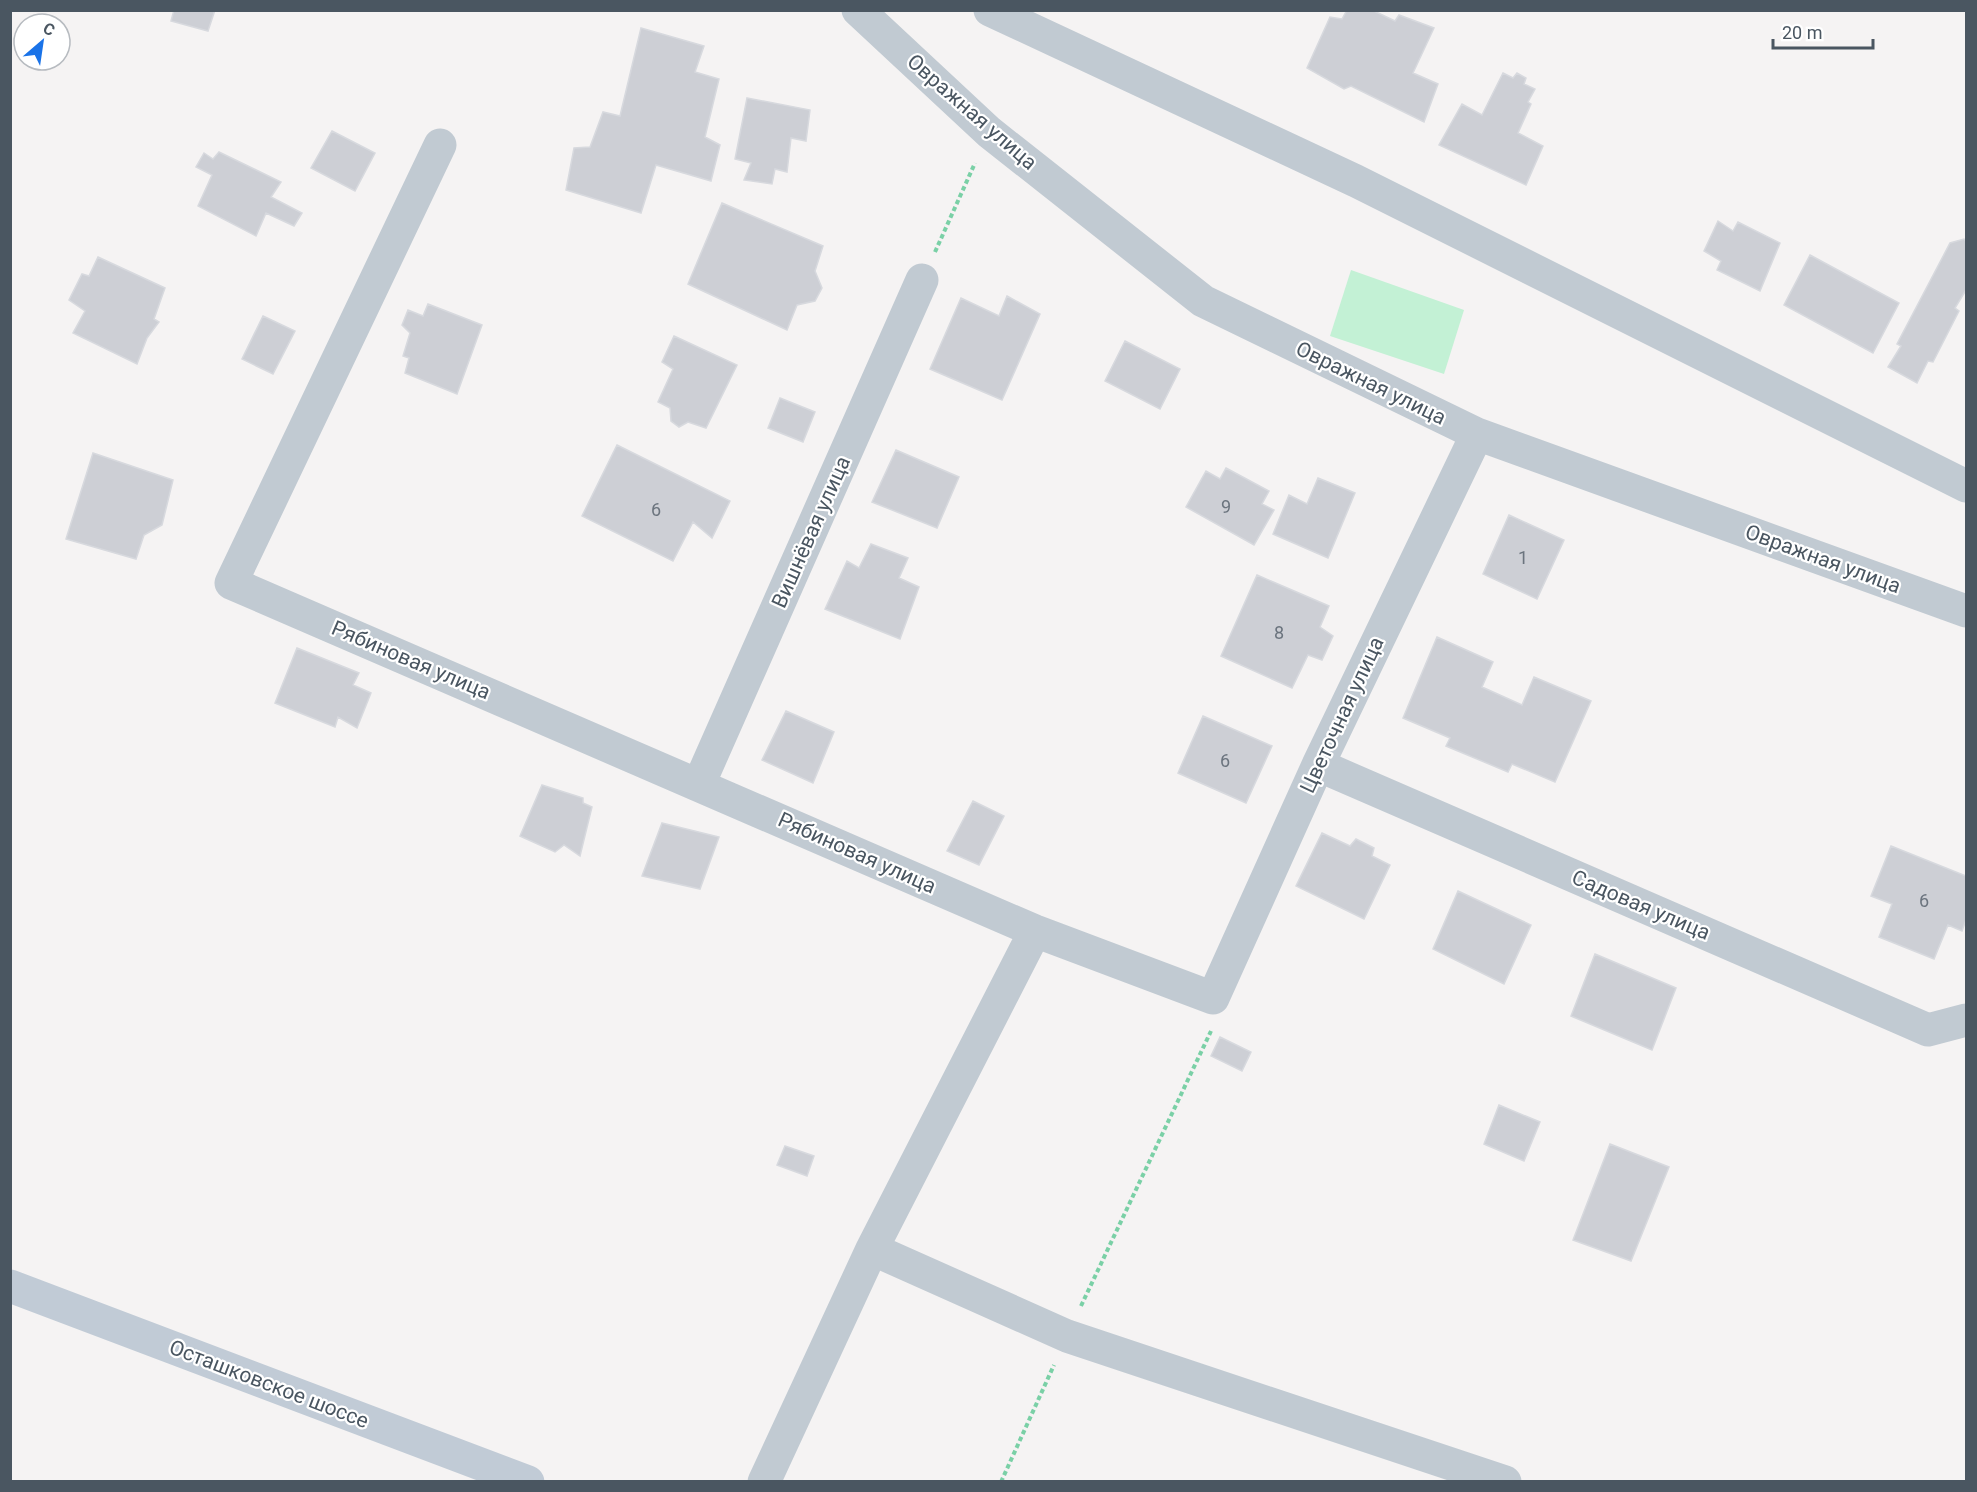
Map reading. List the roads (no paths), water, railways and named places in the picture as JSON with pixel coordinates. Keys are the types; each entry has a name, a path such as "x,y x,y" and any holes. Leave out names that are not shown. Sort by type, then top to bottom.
{"main road":[{"name":"Осташковское шоссе","path":"10,1286 528,1482"}],"street":[{"name":"Овражная улица","path":"858,10 989,132 1203,301 1477,434 1966,611"},
{"path":"990,10 1356,181 1966,486"},
{"name":"Рябиновая улица","path":"440,145 231,582 1035,931 1213,998"},
{"name":"Вишнёвая улица","path":"699,784 922,280"},
{"name":"Цветочная улица","path":"1213,998 1318,765 1477,434"},
{"name":"Садовая улица","path":"1318,765 1928,1030 1966,1020"},
{"path":"764,1482 872,1249 1035,931"},
{"path":"872,1249 1067,1336 1505,1482"}]}
